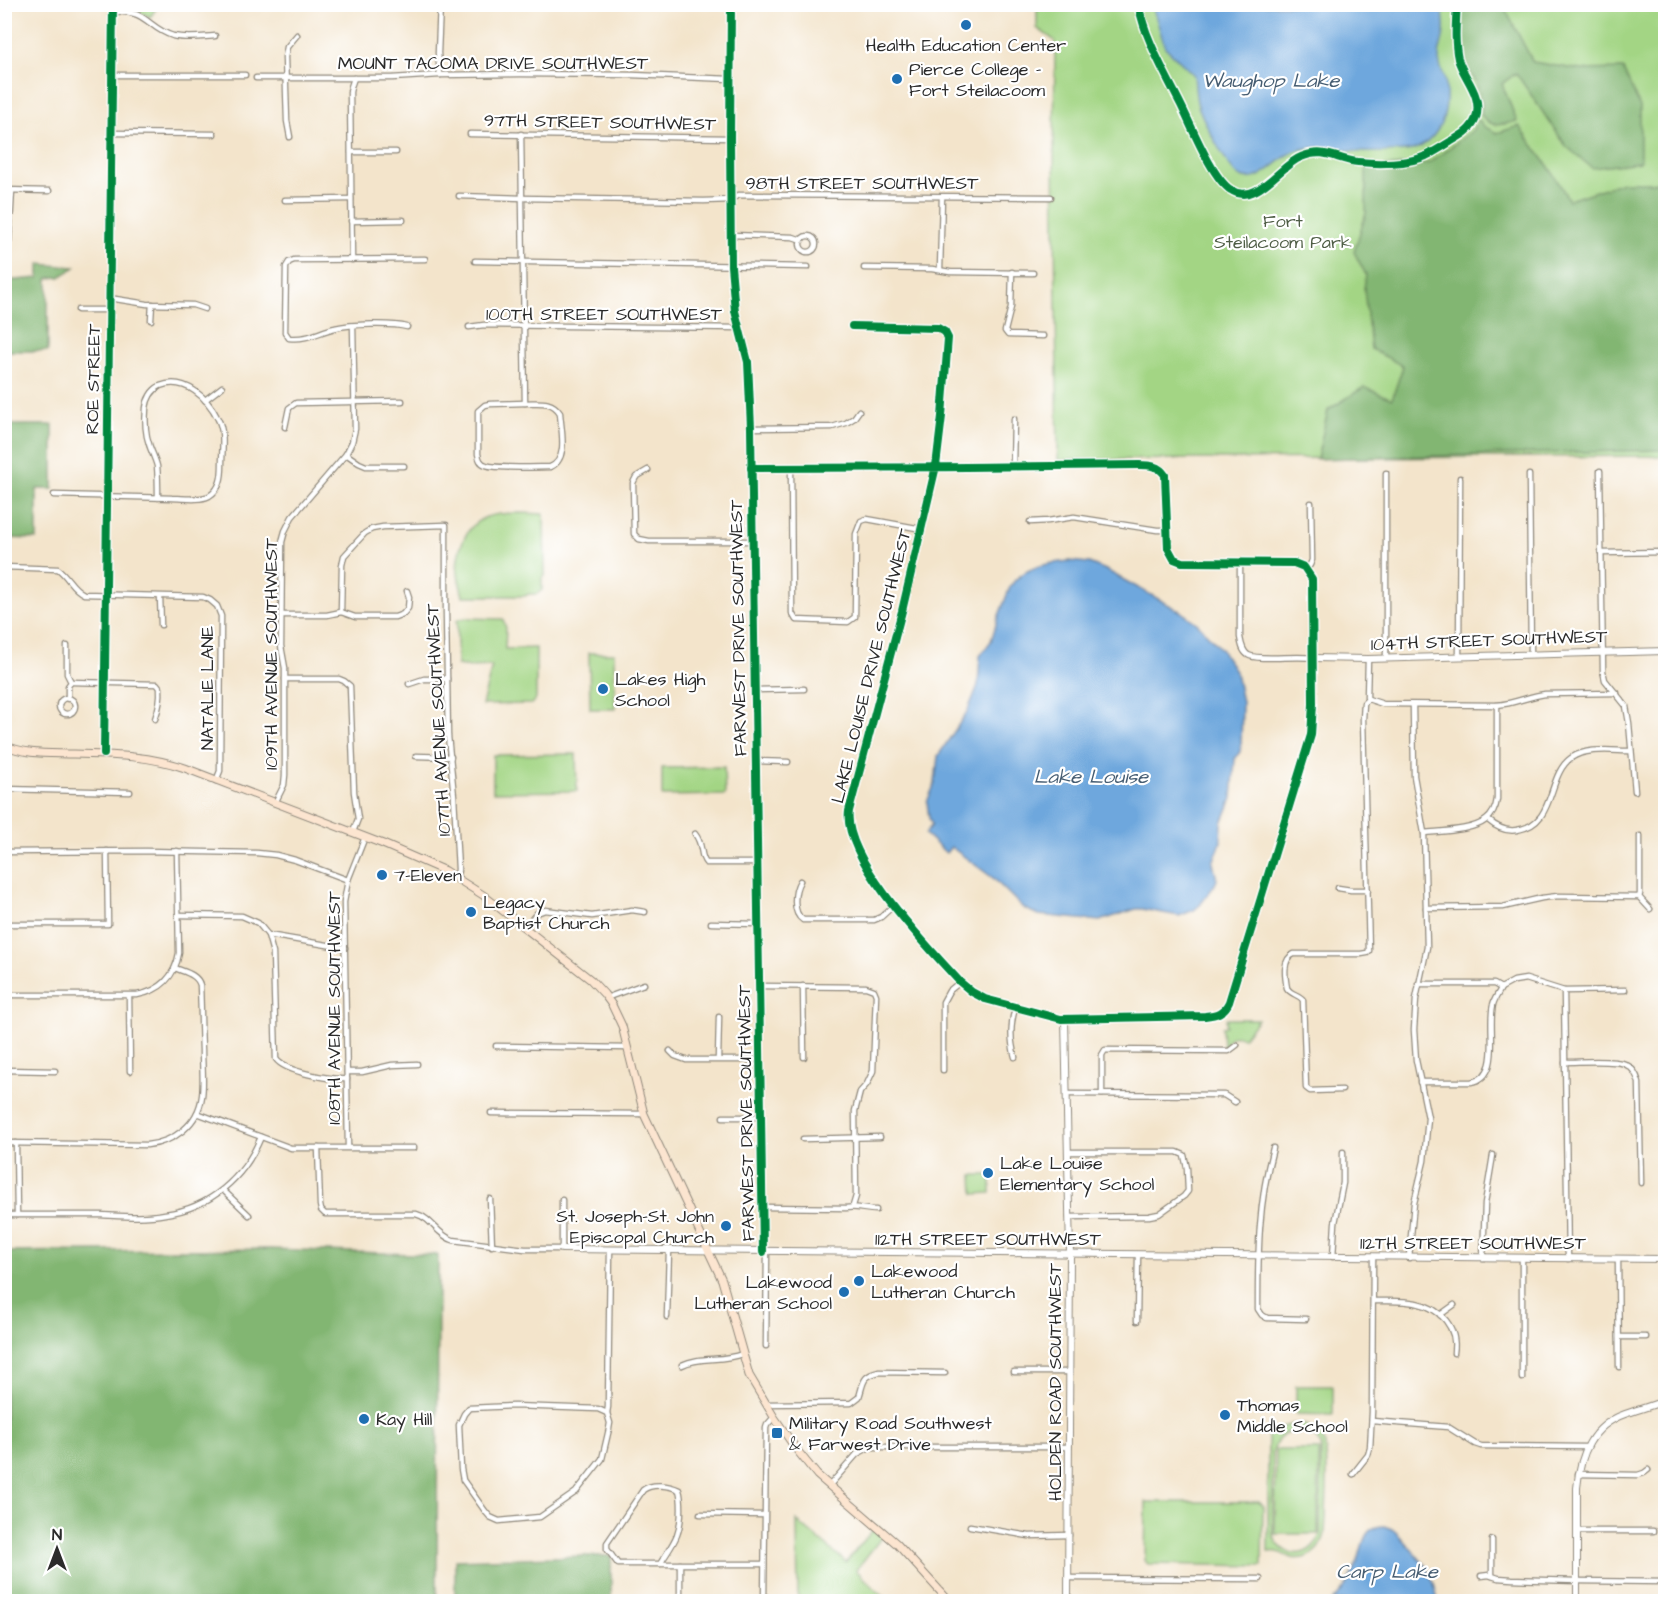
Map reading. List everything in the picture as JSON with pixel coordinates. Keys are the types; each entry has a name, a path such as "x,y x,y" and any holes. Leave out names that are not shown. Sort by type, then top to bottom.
{"main road":[{"path":"4,745 21,751 37,753 104,754 157,759 353,832 420,859 457,878 525,927 591,981 612,1005 622,1026 644,1114 722,1280 749,1375 800,1456 829,1486 897,1544 945,1600"}],"street":[{"path":"440,4 438,53 440,75"},
{"name":"FARWEST DRIVE SOUTHWEST","path":"731,4 731,266 735,311 748,362 751,428 756,863 766,1346"},
{"path":"113,8 139,15 171,35 215,36"},
{"name":"ROE STREET","path":"104,754 113,8"},
{"path":"290,137 287,121 286,50 297,35"},
{"path":"112,75 245,75"},
{"name":"MOUNT TACOMA DRIVE SOUTHWEST","path":"256,78 632,75 730,79"},
{"path":"352,260 350,93 354,78"},
{"path":"111,133 214,134"},
{"name":"97TH STREET SOUTHWEST","path":"470,134 730,138"},
{"path":"521,134 525,403"},
{"path":"351,152 396,152"},
{"path":"4,190 49,191"},
{"path":"4,250 9,242 12,191"},
{"name":"98TH STREET SOUTHWEST","path":"459,196 704,201 731,200 738,195 1051,196"},
{"path":"940,269 942,196"},
{"path":"285,200 351,199"},
{"path":"351,220 403,220"},
{"path":"731,235 793,237 802,240"},
{"path":"407,327 397,325 337,327 313,337 291,339 285,334 285,272 289,262 294,260 425,259"},
{"path":"475,261 808,267"},
{"path":"864,268 1033,273"},
{"path":"1012,272 1011,307 1006,333 1016,336 1043,336"},
{"path":"109,298 152,304 193,305 206,309"},
{"path":"151,320 152,304"},
{"path":"78,310 109,310"},
{"name":"100TH STREET SOUTHWEST","path":"469,327 484,325 739,328"},
{"path":"353,326 355,432 346,454 366,466 404,466"},
{"path":"852,326 938,328 945,332 948,338 936,466"},
{"path":"54,495 158,498 206,497 213,492 221,481 222,431 219,421 205,400 193,390 178,383 158,387 148,399 146,406 148,442 157,464 158,498"},
{"path":"205,400 222,387"},
{"path":"285,427 288,411 294,404 402,401"},
{"path":"525,403 549,403 560,413 562,452 558,462 550,466 492,466 482,463 479,459 477,416 481,408 490,404 525,403"},
{"path":"751,428 832,427 846,423 859,411"},
{"path":"1013,466 1014,419"},
{"name":"109TH AVENUE SOUTHWEST","path":"275,803 284,785 285,775 285,668 281,615 282,542 291,517 346,454"},
{"name":"LAKE LOUISE DRIVE SOUTHWEST","path":"936,466 848,816 849,829 859,852 893,906 960,982 978,996 1015,1008 1065,1019 1205,1016 1217,1014 1227,1007 1311,735 1312,579 1306,569"},
{"path":"751,468 1154,466 1162,472 1166,481 1168,548 1172,556 1182,562 1294,563 1303,565 1306,569 1312,560 1311,503"},
{"path":"790,468 792,614 796,620 837,622 850,621 854,618 856,611 856,534 861,521 867,519 922,529"},
{"path":"648,470 636,477 633,483 634,534 636,537 645,541 752,541"},
{"path":"1600,471 1604,676 1627,710 1635,791"},
{"path":"1386,473 1386,657"},
{"path":"1529,475 1532,653"},
{"path":"1460,478 1460,656"},
{"path":"1030,522 1074,517 1166,530"},
{"name":"107TH AVENUE SOUTHWEST","path":"341,612 344,556 360,537 369,530 382,527 446,525 448,736 458,859 457,878"},
{"path":"1601,553 1665,552"},
{"path":"1240,563 1240,642 1246,654 1254,657 1313,658"},
{"name":"NATALIE LANE","path":"4,567 58,569 79,592 84,594 203,597 219,609 221,616 220,771 216,781"},
{"path":"281,615 327,615 341,612 355,617 400,615 408,608 407,591"},
{"path":"160,597 160,625"},
{"path":"67,646 67,674 71,682 68,699"},
{"name":"104TH STREET SOUTHWEST","path":"1313,658 1368,659 1665,651"},
{"path":"1368,659 1366,697 1378,704 1497,705 1534,695 1617,693"},
{"path":"285,679 339,679 351,686 353,774 358,819 353,832"},
{"path":"409,684 424,679 447,679"},
{"path":"71,682 148,683 159,686 160,705 155,719"},
{"path":"754,690 804,689"},
{"path":"1342,1090 1314,1091 1308,1089 1305,1084 1303,1000 1287,988 1286,963 1290,954 1367,953 1369,948 1363,708 1368,699"},
{"path":"1409,1257 1414,1203 1424,1161 1428,1124 1428,1113 1416,1060 1414,1030 1418,984 1426,953 1426,908 1424,833 1414,776 1413,705"},
{"path":"1424,833 1471,827 1488,820 1494,810 1497,799 1497,705"},
{"path":"1488,820 1504,830 1526,828 1540,819 1558,776 1572,758 1581,753 1631,751"},
{"path":"416,756 451,757"},
{"path":"756,761 788,762"},
{"path":"4,789 130,792"},
{"path":"695,834 701,844 702,859 706,863 756,863"},
{"path":"1639,897 1640,836"},
{"name":"108TH AVENUE SOUTHWEST","path":"348,1147 344,902 348,880 365,837"},
{"path":"4,924 108,924 107,851"},
{"path":"4,995 129,996 145,994 159,988 167,981 175,968 179,953 177,851"},
{"path":"4,852 257,853 276,855 304,863 348,880"},
{"path":"800,881 796,889 796,912 798,917 806,921 874,920 886,914 893,906"},
{"path":"1338,888 1368,890"},
{"path":"1426,908 1503,907 1558,896 1639,897 1650,909"},
{"path":"525,927 537,913 544,910 592,916 632,910 645,912"},
{"path":"178,915 242,916 258,923 268,935 273,953 278,1062 283,1066 324,1078 347,1079"},
{"path":"711,923 758,924"},
{"path":"268,935 345,948"},
{"path":"4,1143 157,1144 171,1139 192,1121 202,1094 200,985 195,977 175,968"},
{"path":"1420,1082 1461,1082 1481,1079 1490,1068 1493,1005 1502,988 1515,981 1527,979 1564,991 1625,990"},
{"path":"943,1070 943,1002 949,991 960,982"},
{"path":"606,998 644,984"},
{"path":"1418,984 1488,984 1502,988"},
{"path":"759,986 866,987 874,990 877,999 873,1071 860,1092 855,1106 856,1196 853,1206"},
{"path":"803,986 804,1057"},
{"path":"1564,991 1568,1259"},
{"path":"129,996 130,1071"},
{"path":"1015,1008 1010,1030 1015,1057"},
{"path":"718,1059 719,1017"},
{"name":"HOLDEN ROAD SOUTHWEST","path":"1065,1019 1070,1217 1068,1602"},
{"path":"1102,1094 1103,1053 1107,1050 1229,1051 1237,1045"},
{"path":"496,1047 628,1048"},
{"path":"670,1051 675,1056 686,1060 760,1060"},
{"path":"1565,1062 1619,1062 1630,1067 1636,1074 1639,1083 1641,1183"},
{"path":"347,1072 362,1072 392,1065 417,1064"},
{"path":"4,1070 55,1071"},
{"path":"1067,1094 1224,1095 1235,1102"},
{"path":"196,1113 291,1148 414,1148"},
{"path":"491,1113 644,1114"},
{"path":"723,1117 762,1117"},
{"path":"4,1215 128,1216 157,1215 184,1210 208,1200 223,1190 245,1166 261,1137"},
{"path":"803,1139 880,1137"},
{"path":"16,1143 17,1215"},
{"name":"112TH STREET SOUTHWEST","path":"318,1148 321,1210 326,1214 416,1214 423,1216 449,1239 525,1249 1665,1259"},
{"path":"1273,1148 1262,1195 1259,1226 1258,1309 1267,1318 1306,1319"},
{"path":"1068,1152 1170,1152 1184,1155 1188,1175 1186,1193 1155,1215 1070,1217"},
{"path":"1334,1257 1335,1223 1343,1183 1344,1152"},
{"path":"1483,1258 1485,1203 1493,1155"},
{"path":"223,1190 249,1215"},
{"path":"490,1199 492,1246"},
{"path":"562,1200 562,1249"},
{"path":"763,1207 846,1208 853,1206 862,1210 876,1210"},
{"path":"607,1413 593,1408 514,1406 469,1408 459,1425 460,1469 463,1479 485,1511 499,1521 540,1517 576,1492 598,1466 604,1455 610,1423 607,1413 610,1250"},
{"path":"667,1317 669,1251"},
{"path":"1137,1255 1137,1321"},
{"path":"1353,1474 1368,1455 1372,1421 1374,1257"},
{"path":"1522,1258 1522,1378"},
{"path":"1618,1259 1619,1367"},
{"path":"1374,1301 1414,1302 1430,1308 1446,1321 1452,1331 1455,1339 1454,1353"},
{"path":"1440,1315 1454,1305"},
{"path":"1619,1336 1646,1337"},
{"path":"682,1365 693,1361 727,1359 742,1354"},
{"path":"766,1404 851,1403 859,1397 863,1381 868,1376 879,1372 945,1373"},
{"path":"1014,1372 1070,1372"},
{"path":"1577,1602 1578,1474 1586,1447 1603,1427 1615,1418 1665,1400"},
{"path":"764,1602 766,1428 774,1417"},
{"path":"1372,1421 1448,1427 1481,1446 1586,1447"},
{"path":"829,1486 857,1454 870,1447 1069,1447"},
{"path":"1578,1474 1638,1474 1648,1470"},
{"path":"660,1564 679,1533 681,1522 679,1490 666,1486 649,1487 643,1490 608,1541 607,1549 618,1564 660,1564 680,1564 764,1564"},
{"path":"699,1514 765,1515"},
{"path":"970,1526 1029,1536 1069,1535"},
{"path":"1577,1531 1653,1531"},
{"path":"1491,1540 1492,1576"},
{"path":"680,1564 680,1602"},
{"path":"1481,1576 1512,1579 1665,1582"},
{"path":"1069,1578 1260,1579"}],"green space":[{"path":"119,4 159,5 150,17 133,9 119,6"},
{"name":"Fort Steilacoom Park","path":"1037,5 1665,5 1665,456 1058,460 1054,154 1055,41 1037,28"},
{"path":"1461,5 1503,5 1533,62 1581,70 1623,69 1640,107 1640,162 1592,168 1566,146 1516,73 1502,84 1517,121 1498,125 1485,119 1481,115 1482,102 1475,80 1462,60"},
{"path":"1478,120 1485,127 1497,133 1519,126 1549,167 1569,200 1623,182 1665,182 1665,450 1317,459 1328,410 1364,387 1392,399 1403,366 1371,349 1364,289 1366,275 1354,252 1366,213 1366,168 1429,163 1472,131"},
{"path":"39,264 75,267 60,277 48,278 48,351 5,351 5,281 39,278"},
{"path":"4,420 9,425 53,425 53,489 37,489 37,539 5,538"},
{"path":"519,513 544,514 545,576 542,578 542,590 537,594 525,596 463,596 457,562 460,548 468,532 486,517"},
{"path":"467,618 503,619 506,628 505,649 536,648 536,699 531,704 482,705 492,666 457,665 457,621"},
{"path":"589,653 614,653 615,709 590,709"},
{"path":"576,754 577,791 493,792 493,755"},
{"path":"724,767 725,795 662,796 662,768"},
{"path":"1226,1019 1258,1019 1243,1038 1237,1035 1232,1036 1223,1048 1222,1027 1226,1026"},
{"path":"991,1175 991,1193 974,1194 973,1176"},
{"path":"270,1249 438,1255 437,1601 5,1601 5,1252"},
{"path":"1296,1386 1333,1386 1333,1415 1296,1414"},
{"path":"1299,1424 1315,1429 1323,1439 1326,1457 1325,1534 1317,1549 1303,1558 1268,1552 1268,1430","holes":["1300,1429 1314,1436 1321,1449 1320,1534 1310,1549 1296,1554 1283,1549 1273,1534 1273,1453 1276,1443 1282,1436"]},
{"path":"1276,1450 1319,1450 1318,1534 1275,1534"},
{"path":"1146,1502 1259,1502 1263,1506 1262,1566 1148,1564 1145,1561"},
{"path":"797,1521 846,1562 876,1526 885,1533 856,1570 887,1600 885,1602 798,1601"},
{"path":"611,1556 611,1601 455,1601 455,1560"}],"water":[{"name":"Waughop Lake","path":"1152,5 1442,5 1444,29 1439,58 1446,83 1446,92 1441,124 1428,142 1412,150 1366,152 1312,148 1298,150 1254,178 1247,179 1239,176 1222,154 1203,118 1197,102 1194,75 1165,47"},
{"name":"Lake Louise","path":"1069,561 1089,563 1106,570 1180,611 1198,624 1221,649 1236,673 1242,702 1241,750 1235,759 1232,798 1222,823 1221,841 1213,862 1217,880 1200,905 1179,916 1142,909 1100,921 1038,915 1023,908 993,878 951,847 946,853 925,834 932,825 927,802 935,783 938,756 967,712 973,698 978,685 980,656 991,641 1010,587 1021,575 1036,567"},
{"name":"Carp Lake","path":"1384,1526 1398,1534 1425,1565 1434,1583 1438,1601 1333,1601 1351,1577 1367,1534 1374,1528"}],"cycle path":[{"path":"104,754 113,4"},
{"path":"731,4 731,266 735,311 748,362 751,428 763,1252"},
{"path":"1138,4 1144,26 1160,64 1203,151 1224,184 1240,194 1259,189 1293,161 1310,154 1324,154 1366,163 1411,161 1429,154 1468,130 1476,118 1477,102 1458,59 1457,4"},
{"path":"751,468 896,468 945,467 1139,465 1150,466 1157,468 1165,475 1168,548 1174,559 1182,562 1294,563 1304,567 1312,579 1313,704 1311,735 1229,1002 1222,1011 1205,1016 1061,1019 985,999 960,982 909,925 873,877 859,853 850,830 849,811 902,611 936,466 948,338 945,332 938,328 852,326"}],"place":[{"name":"Health Education Center","path":"966,25"},
{"name":"Pierce College - Fort Steilacoom","path":"897,79"},
{"name":"Lakes High School","path":"603,689"},
{"name":"7-Eleven","path":"382,875"},
{"name":"Legacy Baptist Church","path":"471,912"},
{"name":"Lake Louise Elementary School","path":"988,1173"},
{"name":"St. Joseph-St. John Episcopal Church","path":"726,1226"},
{"name":"Lakewood Lutheran Church","path":"859,1281"},
{"name":"Lakewood Lutheran School","path":"844,1292"},
{"name":"Thomas Middle School","path":"1225,1415"},
{"name":"Kay Hill","path":"364,1419"},
{"name":"Military Road Southwest & Farwest Drive","path":"777,1433"}]}
